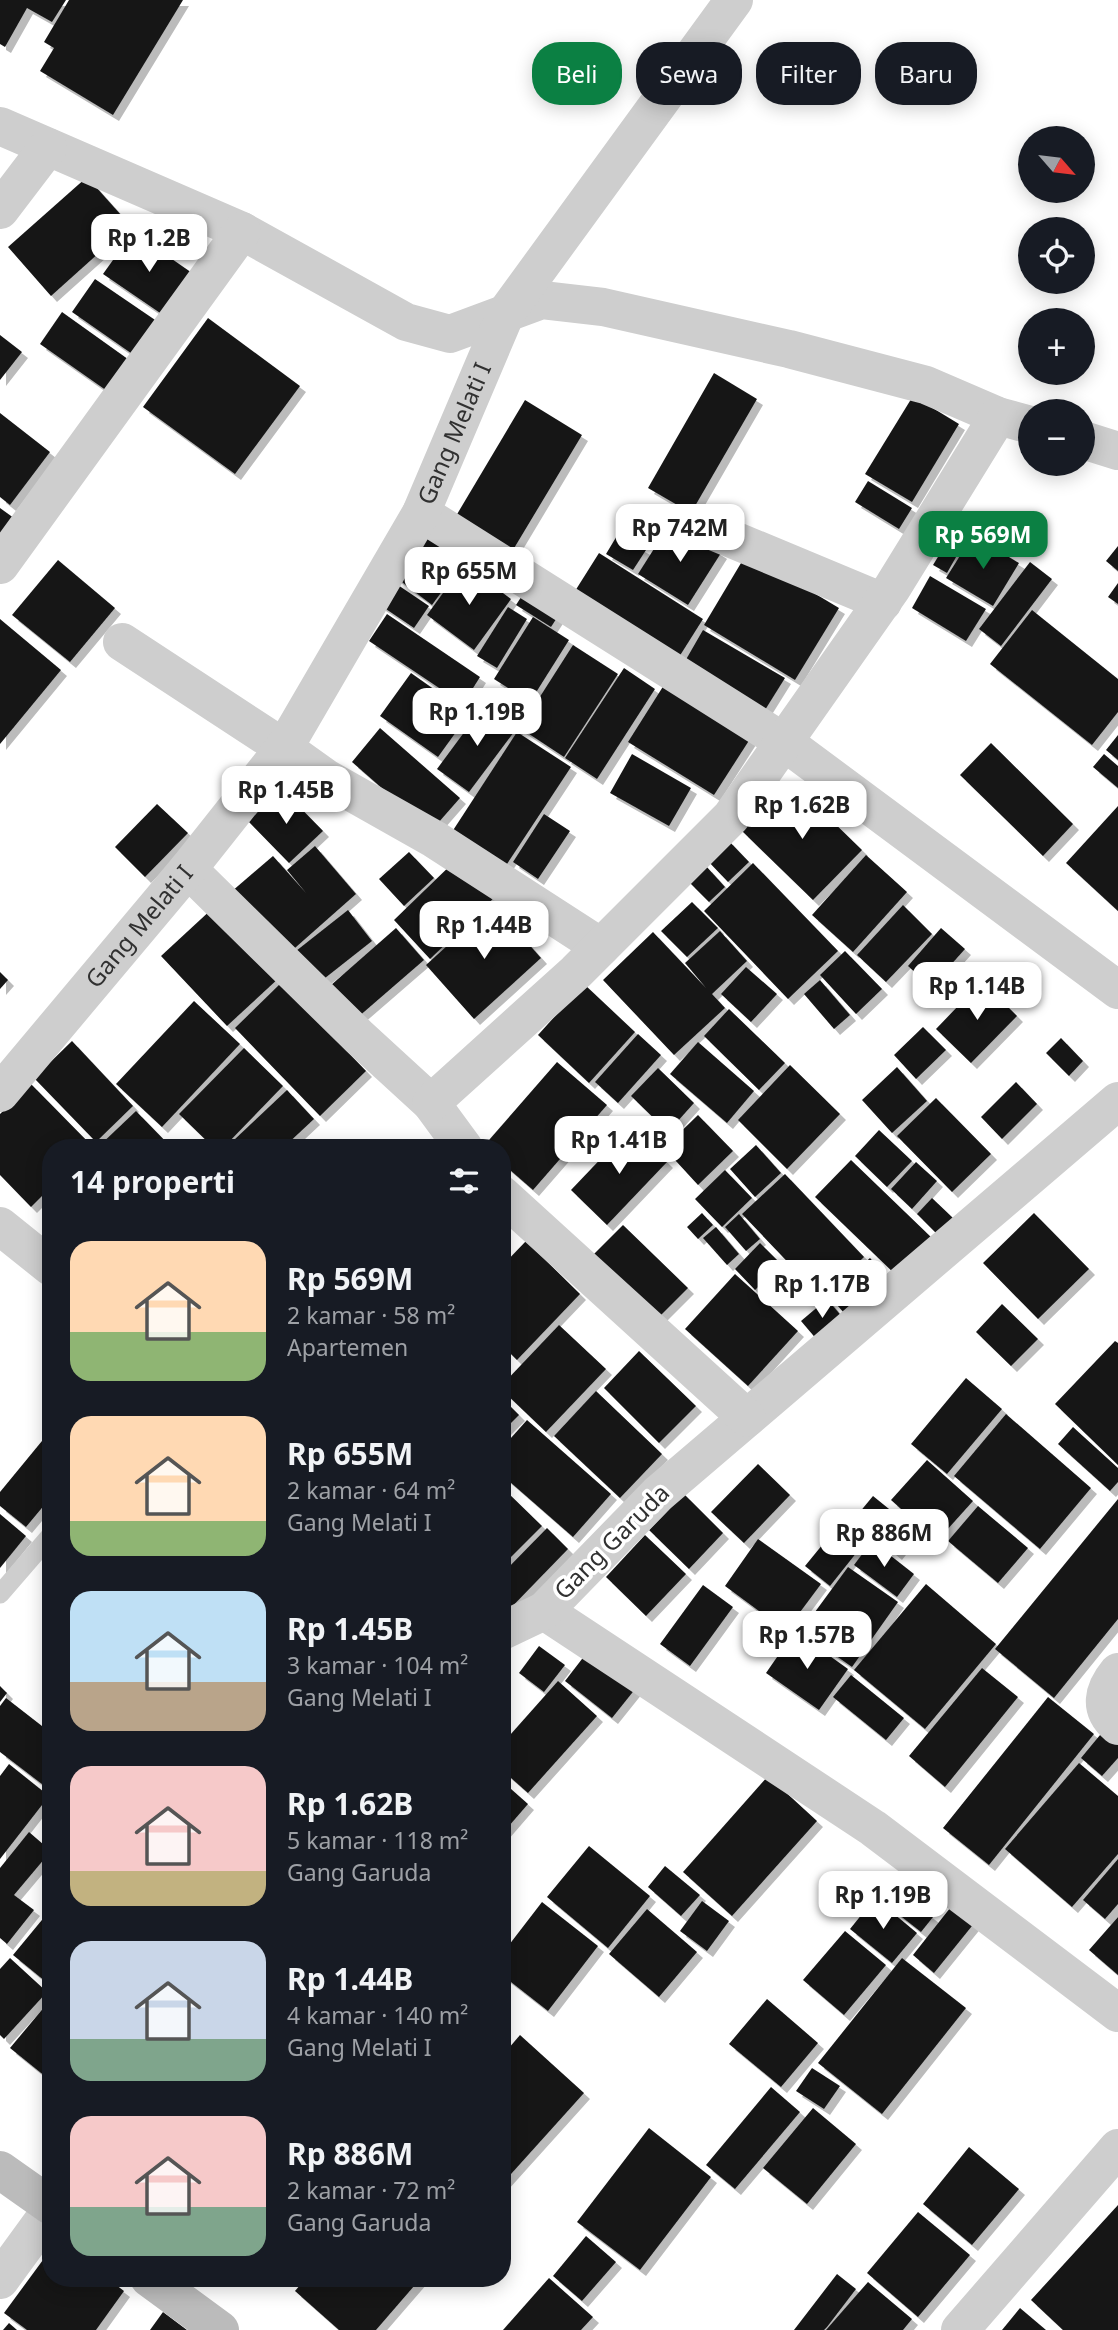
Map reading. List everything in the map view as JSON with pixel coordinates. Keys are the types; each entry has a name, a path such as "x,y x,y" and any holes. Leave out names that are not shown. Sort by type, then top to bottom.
{"street":[{"name":"Gang Melati I","path":"0,1093 188,869 284,748 421,513 506,313 734,0"},
{"path":"0,126 242,230 406,322 450,334 542,300 603,307 789,349 926,385 1014,420 731,817 601,947 431,1103"},
{"path":"0,210 48,147"},
{"path":"0,565 242,230"},
{"path":"1095,444 1118,451"},
{"path":"421,513 784,742 1118,990"},
{"path":"710,530 883,602"},
{"path":"122,642 326,778 434,839 601,947"},
{"path":"188,869 359,1037 431,1103 457,1139"},
{"name":"Gang Garuda","path":"1118,1101 658,1494 544,1611 873,1828 1118,2013"},
{"path":"511,1203 747,1418"},
{"path":"0,1226 42,1260"},
{"path":"511,1627 544,1611"},
{"path":"1118,1672 1108,1684 1103,1698 1105,1709 1118,1726"},
{"path":"960,2330 1118,2148"},
{"path":"0,2170 42,2201"},
{"path":"0,2280 42,2221"},
{"path":"161,2287 220,2330"}],"lane":[{"path":"0,1594 42,1545"}],"building":[{"path":"0,0 66,0 52,22 27,8 5,47 0,44"},
{"path":"69,0 183,0 113,115 40,71 54,48 44,42"},
{"path":"87,177 130,225 51,296 8,247"},
{"path":"133,232 195,275 166,317 103,274"},
{"path":"95,279 161,324 138,358 72,312"},
{"path":"62,312 132,362 110,393 40,344"},
{"path":"208,318 300,386 235,474 143,407"},
{"path":"0,335 22,352 0,380"},
{"path":"714,373 757,399 691,513 648,488"},
{"path":"913,396 959,424 912,502 865,474"},
{"path":"525,400 582,435 510,555 453,521"},
{"path":"0,413 50,452 10,505 0,497"},
{"path":"868,481 912,508 899,529 855,502"},
{"path":"0,508 18,521 0,546"},
{"path":"671,522 721,553 688,605 638,574"},
{"path":"955,529 968,536 947,573 933,565"},
{"path":"425,533 464,561 432,605 394,576"},
{"path":"618,534 646,550 633,570 606,554"},
{"path":"973,535 1019,563 993,606 946,578"},
{"path":"1118,546 1118,571 1106,561"},
{"path":"599,553 703,619 674,665 570,599"},
{"path":"747,553 839,608 795,680 704,625"},
{"path":"58,560 115,608 70,662 12,615"},
{"path":"1030,562 1052,579 1001,646 979,629"},
{"path":"464,564 511,599 474,650 427,615"},
{"path":"930,576 986,609 966,641 912,608"},
{"path":"392,581 429,606 414,628 377,603"},
{"path":"1118,583 1118,604 1108,597"},
{"path":"525,591 560,613 551,627 516,605"},
{"path":"508,607 527,619 497,668 477,656"},
{"path":"1032,610 1118,679 1118,712 1092,745 990,664"},
{"path":"387,614 480,677 463,704 369,641"},
{"path":"533,617 569,640 530,702 494,679"},
{"path":"0,619 61,670 0,744"},
{"path":"703,630 785,678 765,710 684,663"},
{"path":"573,645 618,674 564,757 520,728"},
{"path":"624,668 655,689 597,779 565,758"},
{"path":"411,673 469,714 438,757 380,716"},
{"path":"664,685 750,739 714,795 628,742"},
{"path":"485,704 517,728 469,792 437,769"},
{"path":"380,728 460,798 431,831 352,762"},
{"path":"517,732 571,767 503,870 450,835"},
{"path":"1118,735 1118,760 1106,750"},
{"path":"991,743 1073,824 1043,856 960,775"},
{"path":"632,754 691,788 669,826 610,793"},
{"path":"1104,754 1118,766 1118,788 1093,767"},
{"path":"791,781 862,850 813,900 742,831"},
{"path":"282,789 323,831 289,863 248,821"},
{"path":"157,804 188,833 145,877 115,847"},
{"path":"1118,806 1118,911 1066,863"},
{"path":"544,814 570,831 538,879 513,862"},
{"path":"727,839 749,862 728,882 706,859"},
{"path":"315,846 356,894 287,955 231,892 273,856 306,893 287,870"},
{"path":"409,852 434,878 404,906 379,879"},
{"path":"866,855 907,892 853,952 812,915"},
{"path":"458,858 495,897 430,959 394,920"},
{"path":"753,863 838,951 788,999 704,911"},
{"path":"706,866 725,887 709,902 689,882"},
{"path":"692,902 718,928 687,957 661,931"},
{"path":"493,904 541,958 474,1019 426,965"},
{"path":"903,905 932,934 886,982 857,955"},
{"path":"214,907 280,977 227,1026 161,956"},
{"path":"348,910 372,941 320,982 296,951"},
{"path":"396,928 424,960 357,1018 330,986"},
{"path":"941,928 965,949 931,987 908,966"},
{"path":"720,931 747,961 712,994 725,1008 674,1055 603,980 653,932 706,988 685,963"},
{"path":"845,951 882,989 856,1014 820,975"},
{"path":"746,967 777,994 751,1022 721,994"},
{"path":"0,972 8,980 0,989"},
{"path":"820,980 850,1015 834,1029 804,994"},
{"path":"982,981 1017,1016 971,1063 936,1029"},
{"path":"281,983 366,1071 320,1116 235,1028"},
{"path":"584,984 635,1032 589,1083 538,1035"},
{"path":"194,1001 240,1044 162,1127 116,1084"},
{"path":"729,1009 785,1063 759,1090 704,1036"},
{"path":"923,1027 946,1050 916,1079 894,1055"},
{"path":"638,1034 661,1055 618,1103 595,1082"},
{"path":"1061,1038 1083,1061 1069,1076 1046,1053"},
{"path":"72,1041 133,1106 99,1139 93,1139 34,1078"},
{"path":"698,1042 754,1091 727,1123 670,1074"},
{"path":"244,1048 283,1086 232,1139 205,1139 179,1114"},
{"path":"557,1062 607,1105 533,1190 511,1171 511,1139 490,1139"},
{"path":"790,1065 840,1114 787,1169 738,1120"},
{"path":"897,1067 927,1101 892,1133 862,1100"},
{"path":"658,1068 694,1103 668,1132 631,1096"},
{"path":"1016,1082 1037,1104 1002,1139 981,1117"},
{"path":"31,1084 85,1139 42,1139 42,1196 31,1207 0,1175 0,1114"},
{"path":"287,1090 314,1119 293,1139 235,1139"},
{"path":"936,1098 991,1154 952,1192 897,1136"},
{"path":"136,1111 163,1139 106,1139"},
{"path":"698,1115 733,1151 698,1185 664,1148"},
{"path":"631,1127 667,1162 607,1225 571,1190"},
{"path":"879,1130 912,1161 887,1187 855,1156"},
{"path":"756,1145 781,1173 755,1197 730,1169"},
{"path":"851,1160 933,1239 897,1276 815,1197"},
{"path":"916,1162 937,1181 912,1209 891,1189"},
{"path":"725,1170 752,1198 722,1227 695,1199"},
{"path":"785,1174 864,1257 822,1298 742,1214"},
{"path":"932,1198 953,1218 937,1234 917,1214"},
{"path":"702,1213 713,1225 698,1239 687,1227"},
{"path":"1034,1213 1089,1269 1038,1319 983,1263"},
{"path":"739,1214 760,1239 746,1251 725,1227"},
{"path":"623,1225 688,1288 653,1323 589,1259"},
{"path":"716,1227 739,1254 727,1265 703,1238"},
{"path":"526,1241 580,1294 517,1360 511,1354 511,1257"},
{"path":"760,1243 781,1264 755,1290 735,1269"},
{"path":"870,1258 894,1285 853,1323 829,1296"},
{"path":"735,1274 798,1331 748,1386 685,1329"},
{"path":"827,1299 844,1319 818,1341 801,1321"},
{"path":"1002,1304 1038,1339 1011,1366 976,1332"},
{"path":"559,1325 606,1369 546,1432 511,1399 511,1376"},
{"path":"1115,1341 1118,1343 1118,1465 1055,1404"},
{"path":"639,1351 696,1406 659,1443 604,1388"},
{"path":"966,1378 1002,1409 947,1474 911,1444"},
{"path":"596,1391 662,1454 620,1498 554,1436"},
{"path":"511,1407 519,1415 511,1423"},
{"path":"1006,1414 1091,1488 1040,1549 954,1476"},
{"path":"527,1420 611,1494 573,1537 511,1483 511,1438"},
{"path":"1073,1427 1118,1468 1118,1482 1110,1491 1058,1444"},
{"path":"42,1441 42,1508 26,1527 0,1506 0,1492"},
{"path":"927,1460 973,1501 937,1541 891,1500"},
{"path":"758,1464 790,1495 744,1543 711,1512"},
{"path":"684,1494 723,1533 689,1569 649,1530"},
{"path":"511,1496 542,1526 511,1557"},
{"path":"873,1496 915,1530 896,1554 854,1519"},
{"path":"1118,1499 1118,1619 1054,1698 995,1649"},
{"path":"978,1506 1028,1548 998,1583 948,1541"},
{"path":"0,1514 26,1536 0,1568"},
{"path":"841,1522 865,1542 830,1586 805,1566"},
{"path":"547,1528 568,1549 511,1608 511,1565"},
{"path":"645,1535 686,1574 646,1616 606,1577"},
{"path":"758,1539 821,1584 786,1631 725,1586"},
{"path":"872,1541 914,1574 897,1597 854,1565"},
{"path":"848,1567 898,1602 852,1667 801,1631"},
{"path":"926,1584 996,1644 925,1729 854,1670"},
{"path":"703,1585 733,1607 690,1666 660,1644"},
{"path":"795,1631 848,1669 819,1710 766,1673"},
{"path":"539,1646 565,1665 544,1692 519,1673"},
{"path":"592,1646 640,1683 612,1718 565,1681"},
{"path":"982,1668 1018,1697 945,1787 909,1756"},
{"path":"851,1675 904,1718 886,1740 833,1697"},
{"path":"558,1681 597,1716 528,1793 511,1778 511,1734"},
{"path":"0,1686 7,1693 0,1702"},
{"path":"1048,1697 1094,1734 989,1865 943,1828"},
{"path":"6,1698 42,1726 42,1784 0,1752 0,1706"},
{"path":"1105,1729 1118,1740 1118,1758 1102,1776 1081,1758"},
{"path":"1079,1763 1118,1796 1118,1854 1072,1907 1005,1849"},
{"path":"9,1764 42,1790 42,1805 0,1859 0,1776"},
{"path":"768,1776 817,1821 732,1916 683,1872"},
{"path":"511,1789 528,1804 511,1824"},
{"path":"29,1832 42,1843 42,1862 14,1895 34,1910 7,1944 0,1938 0,1868"},
{"path":"589,1846 650,1896 608,1948 547,1897"},
{"path":"1118,1859 1118,1904 1105,1919 1083,1900"},
{"path":"665,1866 700,1895 681,1916 648,1887"},
{"path":"891,1885 933,1917 921,1932 879,1899"},
{"path":"875,1898 917,1933 892,1963 850,1929"},
{"path":"702,1901 729,1921 707,1951 680,1931"},
{"path":"542,1902 598,1946 548,2011 511,1982 511,1942"},
{"path":"954,1903 976,1921 934,1973 913,1955"},
{"path":"647,1909 697,1952 659,1997 609,1954"},
{"path":"1118,1917 1118,1975 1089,1950"},
{"path":"42,1920 42,1979 13,1955"},
{"path":"845,1931 886,1965 844,2015 803,1980"},
{"path":"10,1958 42,1987 42,1997 4,2039 0,2035 0,1969"},
{"path":"902,1958 966,2008 882,2114 818,2063"},
{"path":"767,1999 818,2043 781,2087 729,2044"},
{"path":"42,2010 42,2074 10,2048"},
{"path":"520,2035 584,2093 511,2174 511,2046"},
{"path":"812,2068 840,2086 824,2109 796,2091"},
{"path":"771,2087 800,2112 735,2189 706,2165"},
{"path":"813,2108 856,2144 807,2204 763,2168"},
{"path":"649,2128 711,2177 640,2270 577,2222"},
{"path":"969,2147 1019,2189 972,2245 923,2204"},
{"path":"1118,2205 1118,2330 1063,2330 1031,2300"},
{"path":"918,2212 970,2255 918,2317 867,2273"},
{"path":"586,2236 616,2262 582,2301 553,2276"},
{"path":"42,2261 42,2287 119,2287 124,2291 96,2330 27,2330 4,2313"},
{"path":"837,2274 856,2289 827,2327 824,2330 794,2330"},
{"path":"549,2278 593,2317 581,2330 503,2330"},
{"path":"868,2282 912,2319 903,2330 826,2330"},
{"path":"298,2287 413,2287 376,2330 339,2330 295,2291"},
{"path":"1020,2308 1046,2330 1002,2330"},
{"path":"163,2312 187,2330 150,2330"},
{"path":"9,2323 17,2330 3,2330"}]}
